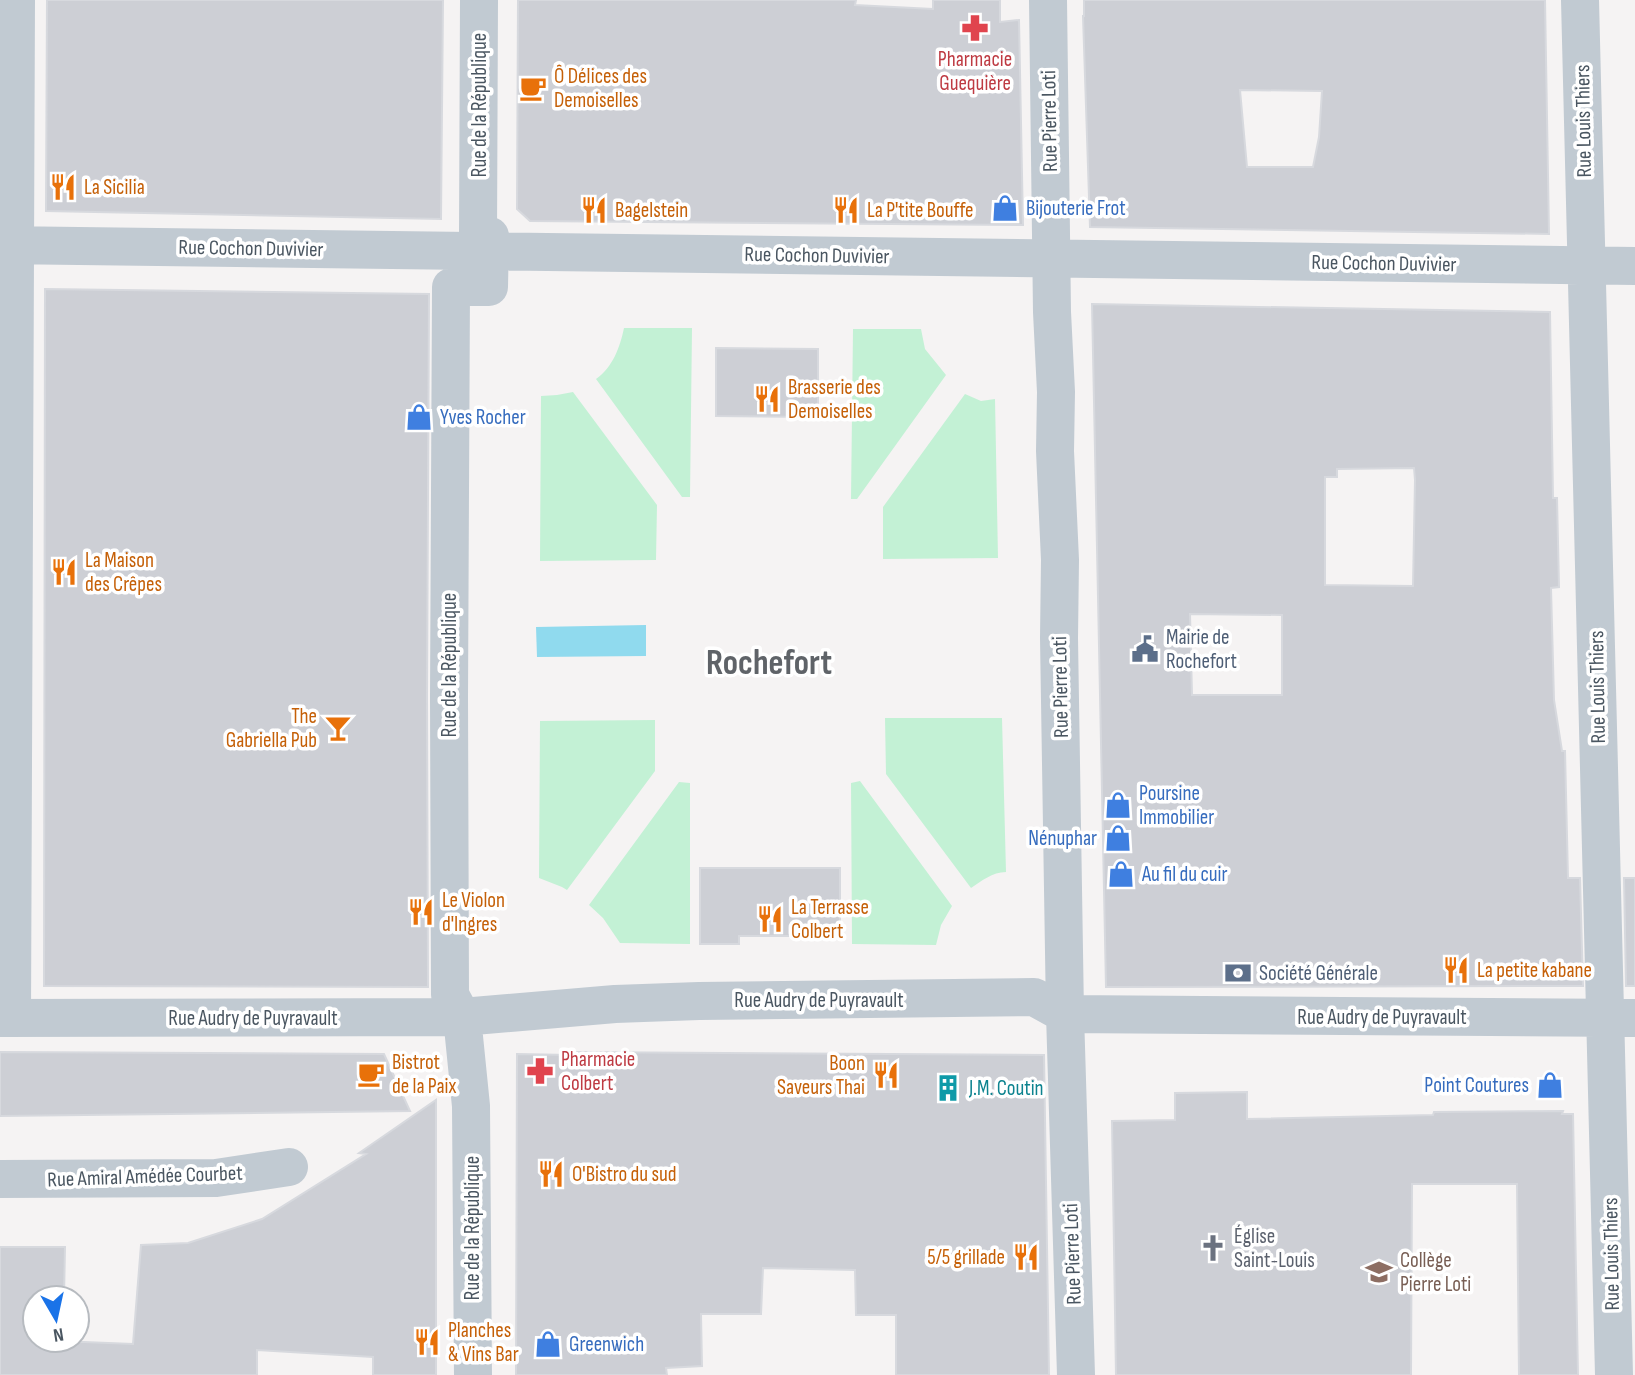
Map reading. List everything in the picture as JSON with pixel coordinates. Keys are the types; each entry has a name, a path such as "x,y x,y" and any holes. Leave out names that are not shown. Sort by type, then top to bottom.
{"street":[{"path":"6,1018 7,245 16,0"},
{"name":"Rue de la République","path":"473,1375 471,1106 462,1017 450,995 449,697 451,287 489,287 490,236 478,236 479,0"},
{"name":"Rue Pierre Loti","path":"1048,0 1065,1014 1076,1375"},
{"name":"Rue Louis Thiers","path":"1580,0 1587,265 1620,1018 1614,1375"},
{"name":"Rue Cochon Duvivier","path":"7,245 1635,266"},
{"name":"Rue Audry de Puyravault","path":"6,1018 462,1017 615,1003 1034,997 1065,1014 1620,1018"},
{"name":"Rue Amiral Amédée Courbet","path":"0,1179 216,1178 289,1167"}],"green space":[{"path":"624,328 692,328 690,497 682,497 596,379 607,369 615,356"},
{"path":"853,329 921,329 925,349 946,375 857,499 851,499"},
{"path":"573,392 657,505 656,560 540,561 541,396"},
{"path":"965,394 981,401 995,399 998,558 883,559 883,507"},
{"path":"885,718 1002,718 1006,872 992,875 971,888 886,774"},
{"path":"655,720 655,771 567,890 539,878 540,721"},
{"path":"860,781 952,906 941,925 936,945 852,944 851,783"},
{"path":"679,782 690,783 690,944 620,943 603,918 589,905"}],"water":[{"path":"646,625 646,656 537,657 536,627"}],"building":[{"path":"47,0 443,0 441,219 46,211"},
{"path":"518,0 856,0 855,5 933,9 933,0 1000,0 1000,22 1019,20 1023,225 530,221 517,209"},
{"path":"1084,0 1545,0 1549,234 1090,227","holes":["1240,90 1322,91 1319,137 1313,167 1247,167"]},
{"path":"45,289 429,294 428,987 44,986"},
{"path":"1092,304 1550,312 1553,498 1557,498 1559,587 1551,588 1554,700 1562,751 1565,751 1568,878 1580,878 1583,986 1106,987","holes":["1414,468 1413,586 1325,585 1325,477 1337,477 1337,469","1190,614 1282,615 1282,695 1192,695"]},
{"name":"Brasserie des Demoiselles","path":"716,348 818,349 818,417 716,416"},
{"name":"La Terrasse Colbert","path":"700,868 840,868 840,936 739,936 739,944 700,944"},
{"path":"1624,878 1635,878 1635,986 1626,986"},
{"path":"0,1052 384,1054 410,1111 0,1116"},
{"path":"570,1052 1044,1055 1049,1375 896,1375 896,1315 856,1315 855,1270 763,1268 761,1314 701,1314 702,1366 666,1368 667,1375 516,1375 517,1054 570,1055"},
{"path":"1247,1092 1247,1119 1433,1115 1434,1112 1563,1111 1562,1114 1573,1114 1578,1375 1519,1375 1517,1184 1412,1184 1411,1375 1116,1375 1112,1121 1175,1120 1175,1093"},
{"path":"436,1100 436,1375 373,1375 373,1357 257,1350 257,1375 0,1375 0,1247 65,1247 64,1284 21,1284 21,1354 91,1354 91,1342 133,1344 141,1245 188,1243 262,1219 366,1154 359,1153"}],"place":[{"name":"Pharmacie Guequière","path":"975,28"},
{"name":"Ô Délices des Demoiselles","path":"533,88"},
{"name":"La Sicilia","path":"63,187"},
{"name":"Bijouterie Frot","path":"1005,208"},
{"name":"Bagelstein","path":"594,210"},
{"name":"La P'tite Bouffe","path":"846,210"},
{"name":"Brasserie des Demoiselles","path":"767,399"},
{"name":"Yves Rocher","path":"419,417"},
{"name":"La Maison des Crêpes","path":"64,572"},
{"name":"Mairie de Rochefort","path":"1145,649"},
{"name":"The Gabriella Pub","path":"338,728"},
{"name":"Poursine Immobilier","path":"1118,805"},
{"name":"Nénuphar","path":"1118,838"},
{"name":"Au fil du cuir","path":"1121,874"},
{"name":"Le Violon d'Ingres","path":"421,912"},
{"name":"La Terrasse Colbert","path":"770,919"},
{"name":"La petite kabane","path":"1456,970"},
{"name":"Société Générale","path":"1238,973"},
{"name":"Pharmacie Colbert","path":"540,1071"},
{"name":"Bistrot de la Paix","path":"371,1074"},
{"name":"Boon Saveurs Thai","path":"886,1075"},
{"name":"Point Coutures","path":"1550,1085"},
{"name":"J.M. Coutin","path":"948,1088"},
{"name":"O'Bistro du sud","path":"551,1174"},
{"name":"Église Saint-Louis","path":"1213,1248"},
{"name":"5/5 grillade","path":"1026,1257"},
{"name":"Collège Pierre Loti","path":"1379,1272"},
{"name":"Planches & Vins Bar","path":"427,1342"},
{"name":"Greenwich","path":"548,1344"}],"district":[{"name":"Rochefort","path":"769,662"}]}
